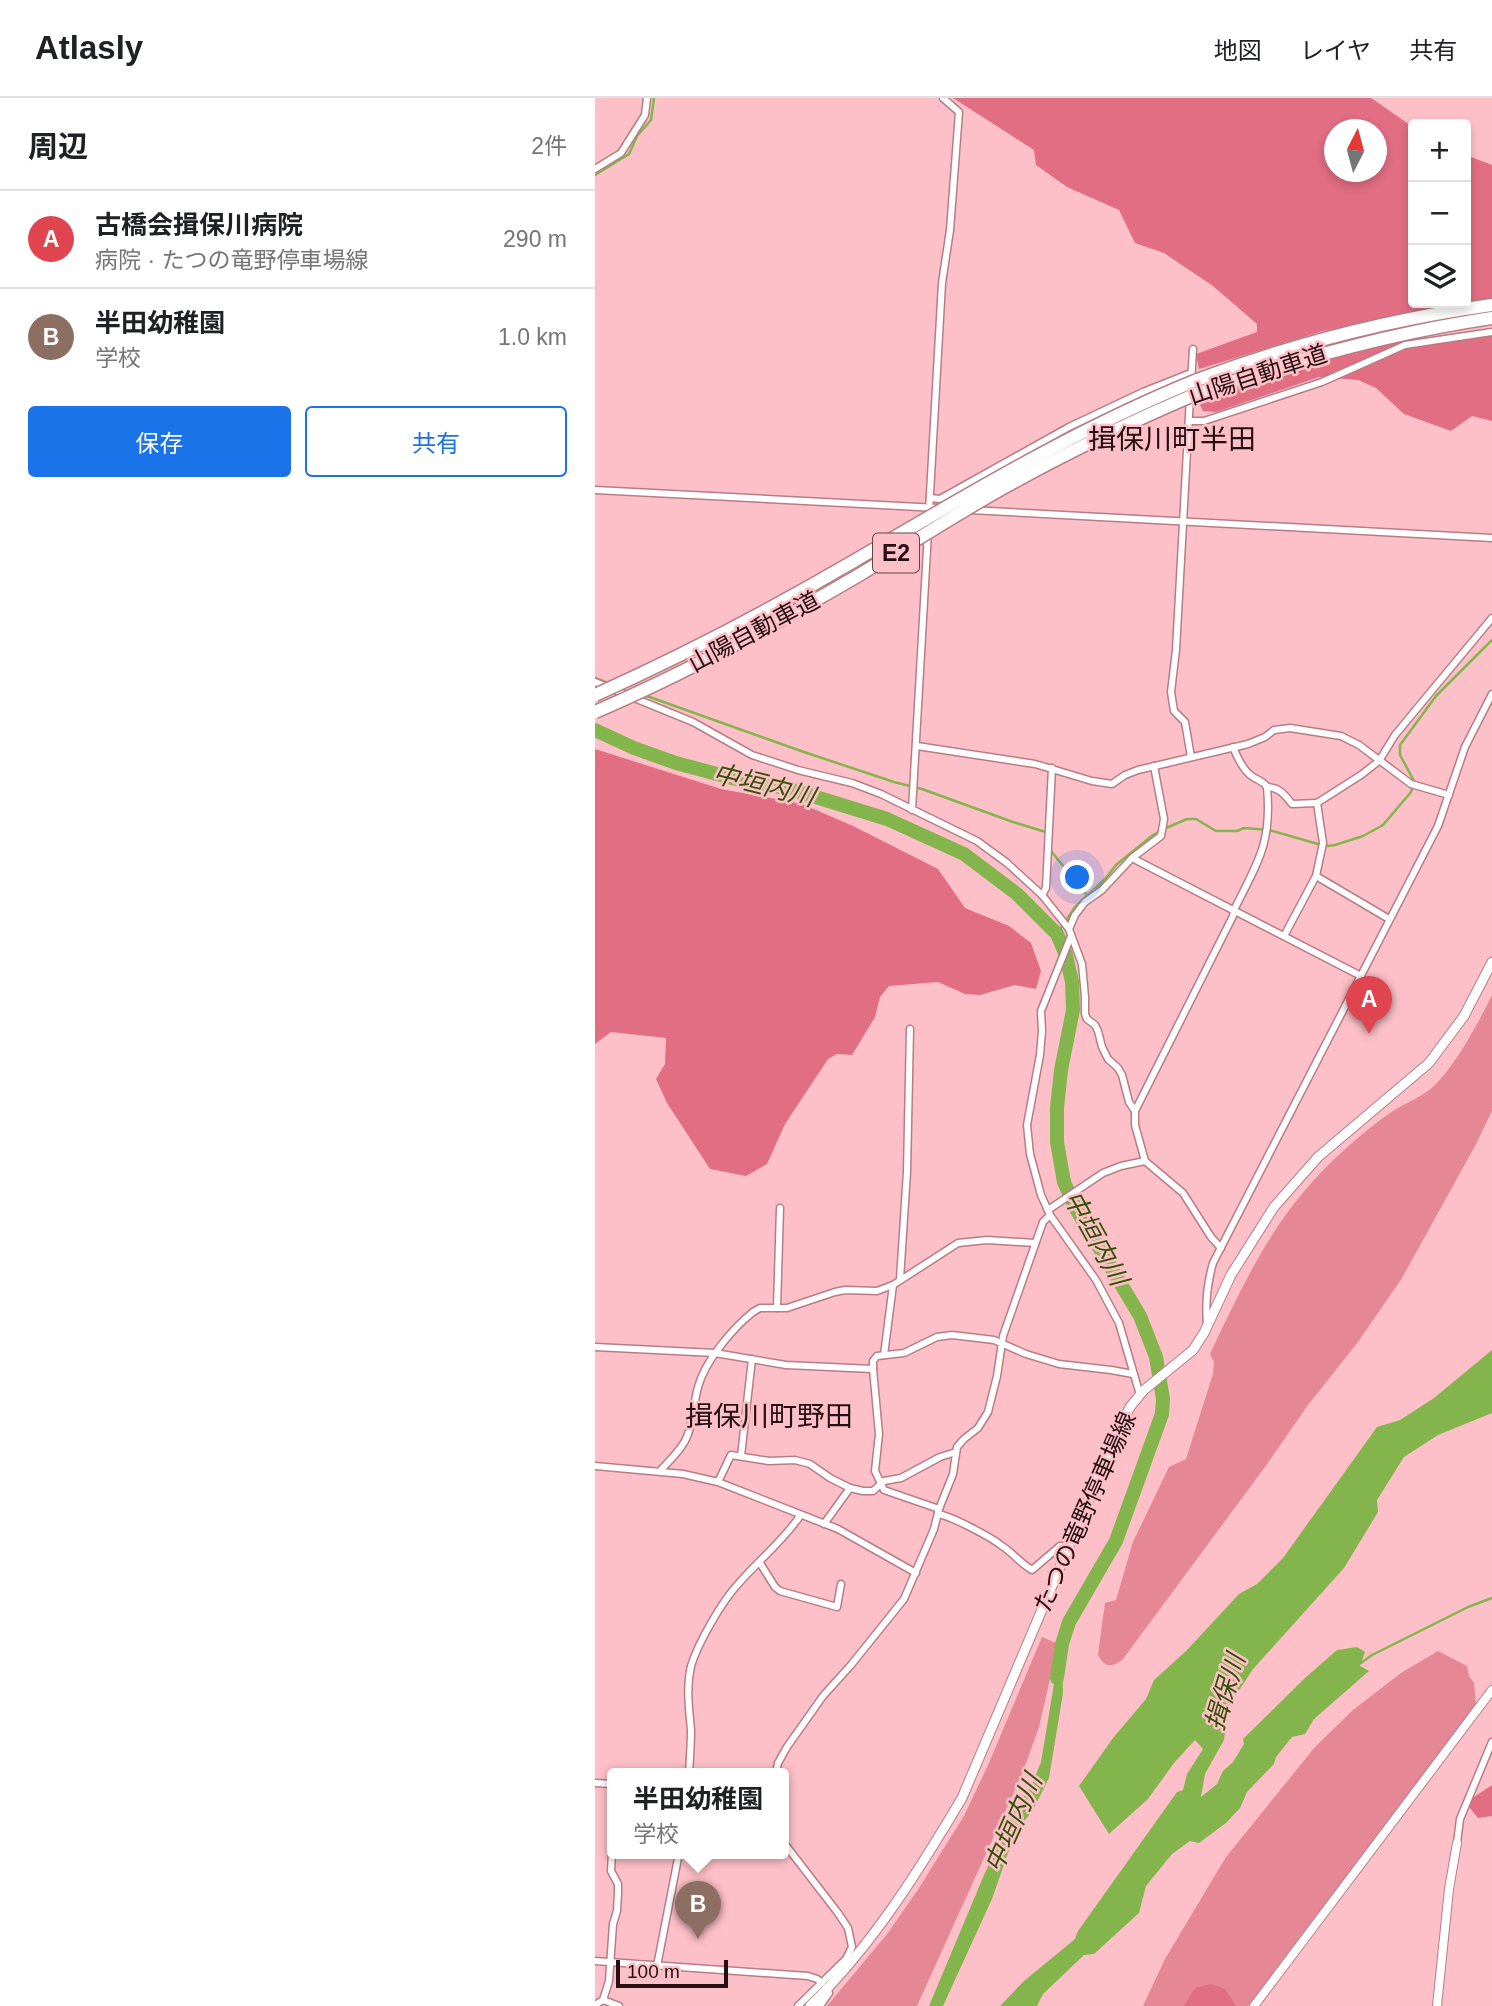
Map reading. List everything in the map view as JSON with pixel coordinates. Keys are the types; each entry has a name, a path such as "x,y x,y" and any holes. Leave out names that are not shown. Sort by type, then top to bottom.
{"highway":[{"name":"山陽自動車道","path":"595,695 727,632 853,562 964,495 1194,376 1331,336 1402,320 1492,305"},
{"name":"山陽自動車道","path":"595,712 807,605 983,499 1109,432 1196,394 1333,351 1492,318"}],"main road":[{"name":"たつの竜野停車場線","path":"810,2006 824,1986 868,1943 935,1844 962,1798 1130,1407 1142,1392 1193,1350 1231,1275 1274,1207 1318,1157 1429,1063 1464,1016 1492,962"}],"street":[{"path":"595,169 621,153 645,115 647,98"},
{"path":"912,810 942,283 950,230 959,112 943,98"},
{"path":"1152,389 1189,419 1204,421 1322,382 1405,345 1492,332"},
{"path":"1191,757 1185,722 1174,711 1171,692 1194,376 1193,349"},
{"path":"930,498 940,499 949,495 1069,427 1152,389 1194,376"},
{"path":"595,490 1492,538"},
{"path":"949,495 955,509"},
{"path":"1267,786 1280,790 1293,804 1317,803 1361,775 1379,761 1395,734 1492,618"},
{"path":"595,682 693,722 752,755 862,786 991,850 1042,895 1070,935 1081,964 1085,1014 1095,1025 1108,1059 1122,1075 1129,1101 1135,1111"},
{"path":"1207,1326 1207,1282 1213,1263 1438,826 1465,747 1492,694"},
{"path":"917,746 1052,768 1092,781 1112,784 1125,775 1154,766 1248,744 1274,730 1300,729 1341,736 1359,745 1413,785 1449,795"},
{"path":"1221,1248 1217,1246 1183,1193 1145,1161 1135,1125 1135,1111 1265,847 1270,817 1267,786 1246,771 1233,747"},
{"path":"1142,1392 1133,1374 1123,1335 1111,1305 1041,1195 1030,1154 1027,1125 1040,1055 1041,1011 1075,915 1132,858 1161,836 1163,829 1154,766"},
{"path":"1042,895 1046,888 1052,768"},
{"path":"1284,936 1315,876 1323,846 1317,803"},
{"path":"1132,858 1361,976"},
{"path":"1315,876 1389,919"},
{"path":"900,1279 907,1172 910,1029"},
{"path":"776,1768 787,1747 824,1696 897,1609 916,1573 953,1474 955,1452 964,1439 978,1428 988,1412 997,1376 1001,1342 1043,1222 1050,1211 1084,1184 1121,1166 1145,1161"},
{"path":"777,1308 780,1208"},
{"path":"660,1471 686,1440 691,1427 697,1389 715,1353 753,1312 760,1308 787,1308 835,1292 877,1291 893,1285 958,1242 987,1240 1035,1243"},
{"path":"884,1355 893,1285"},
{"path":"1068,1547 1060,1546 1032,1570 1004,1546 938,1511 884,1490 874,1471 879,1434 873,1361 877,1356 904,1353 937,1337 951,1335 1001,1342 1059,1364 1133,1374"},
{"path":"595,1347 715,1353 786,1365 873,1369"},
{"path":"741,1456 752,1359"},
{"path":"718,1482 731,1455 769,1461 795,1460 810,1464 850,1488 873,1491 884,1481 910,1474 955,1452"},
{"path":"595,1466 660,1471 718,1482 824,1524 865,1543 916,1573"},
{"path":"824,1524 850,1488"},
{"path":"689,1768 691,1746 687,1692 697,1650 737,1584 760,1563 800,1516"},
{"path":"760,1563 780,1591 818,1603 837,1607 841,1584"},
{"path":"1254,2006 1492,1690"},
{"path":"1437,2006 1449,1889 1460,1819 1492,1742"},
{"path":"789,1849 838,1913 850,1933 852,1947 850,1954 824,1986 798,2006"},
{"path":"595,2005 603,2000 609,1981 613,1924 617,1911 618,1884 611,1871 612,1859"},
{"path":"657,1966 678,1859"},
{"path":"595,1961 808,1976 817,1979 829,1993 820,2006"},
{"path":"603,2000 619,2006"}],"shaded area":[{"path":"953,98 1371,98 1408,124 1408,308 1448,308 1323,331 1199,369 1196,354 1257,332 1257,324 1213,286 1164,253 1135,243 1119,210 1067,187 1036,165 1034,150"},
{"path":"1471,157 1492,165 1492,300 1471,304"},
{"path":"1492,328 1492,421 1472,416 1451,431 1404,414 1376,388 1358,380 1319,377 1216,412 1203,411 1198,401 1332,358 1404,341"},
{"path":"595,749 721,789 802,804 853,826 938,869 965,908 1009,926 1031,943 1041,971 1036,989 1015,985 980,995 965,994 938,982 889,986 880,997 875,1017 852,1055 837,1054 828,1059 785,1124 767,1164 746,1176 710,1169 667,1103 656,1079 665,1064 666,1038 611,1032 595,1044"},
{"path":"1492,995 1492,1111 1402,1278 1358,1342 1308,1405 1123,1659 1116,1664 1105,1664 1098,1654 1105,1603 1116,1600 1133,1542 1169,1467 1186,1459 1213,1374 1214,1362 1210,1354 1255,1263 1297,1200 1331,1162 1380,1120 1425,1093 1443,1076 1467,1042"},
{"path":"1042,1637 1058,1644 1039,1727 1022,1774 917,2006 827,2006 888,1933 964,1816"},
{"path":"1438,1651 1467,1666 1474,1683 1476,1704 1248,2006 1143,2006 1165,1959 1226,1857 1315,1747 1353,1710 1401,1673"},
{"path":"1492,1785 1492,1816 1478,1818 1469,1807 1471,1799"},
{"path":"1211,1984 1225,1989 1236,2006 1184,2006 1195,1988"}],"water":[{"name":"揖保川","path":"1492,1350 1492,1413 1438,1435 1404,1457 1377,1500 1378,1512 1344,1568 1253,1669 1229,1706 1224,1740 1205,1774 1201,1797 1217,1784 1223,1771 1233,1762 1244,1744 1243,1739 1337,1650 1357,1647 1365,1652 1360,1666 1369,1671 1314,1719 1305,1734 1292,1737 1276,1757 1274,1764 1247,1792 1240,1808 1226,1823 1199,1843 1190,1841 1172,1854 1146,1886 1139,1913 1094,1954 1084,1955 1043,1994 1037,2006 1000,2006 1024,1981 1075,1939 1177,1792 1183,1790 1187,1774 1203,1749 1195,1740 1148,1799 1109,1834 1079,1786 1113,1738 1146,1699 1154,1680 1186,1651 1239,1594 1257,1584 1283,1558 1377,1427 1400,1420 1434,1398"},
{"path":"1058,1660 1062,1661 1063,1693 1049,1778 1032,1812 1016,1830 992,1899 943,2006 929,2006 984,1875 1041,1762"}],"waterway":[{"path":"595,175 629,154 637,136 651,120 654,98"},
{"path":"1057,934 1075,907 1116,865 1153,835 1187,819 1196,819 1216,831 1237,831 1244,828 1269,830 1328,846 1363,836 1383,825 1411,792 1414,781 1400,755 1400,745 1436,696 1492,640"},
{"path":"595,678 608,683"},
{"path":"644,695 801,751 1052,834 1051,844"},
{"name":"中垣内川","path":"595,730 676,763 732,778 790,789 887,819 964,854 1017,894 1057,934 1066,955 1072,982 1073,1010 1061,1070 1057,1108 1057,1142 1064,1182 1076,1209 1140,1316 1156,1357 1163,1399 1162,1414 1116,1541 1069,1622 1062,1644 1057,1678"},
{"path":"1051,851 1086,894"},
{"path":"1361,1663 1468,1607 1492,1598"}],"place":[{"name":"古橋会揖保川病院","path":"1369,1034"},
{"name":"半田幼稚園","path":"698,1939"}],"district":[{"name":"揖保川町半田","path":"1172,439"},
{"name":"揖保川町野田","path":"769,1416"}]}
